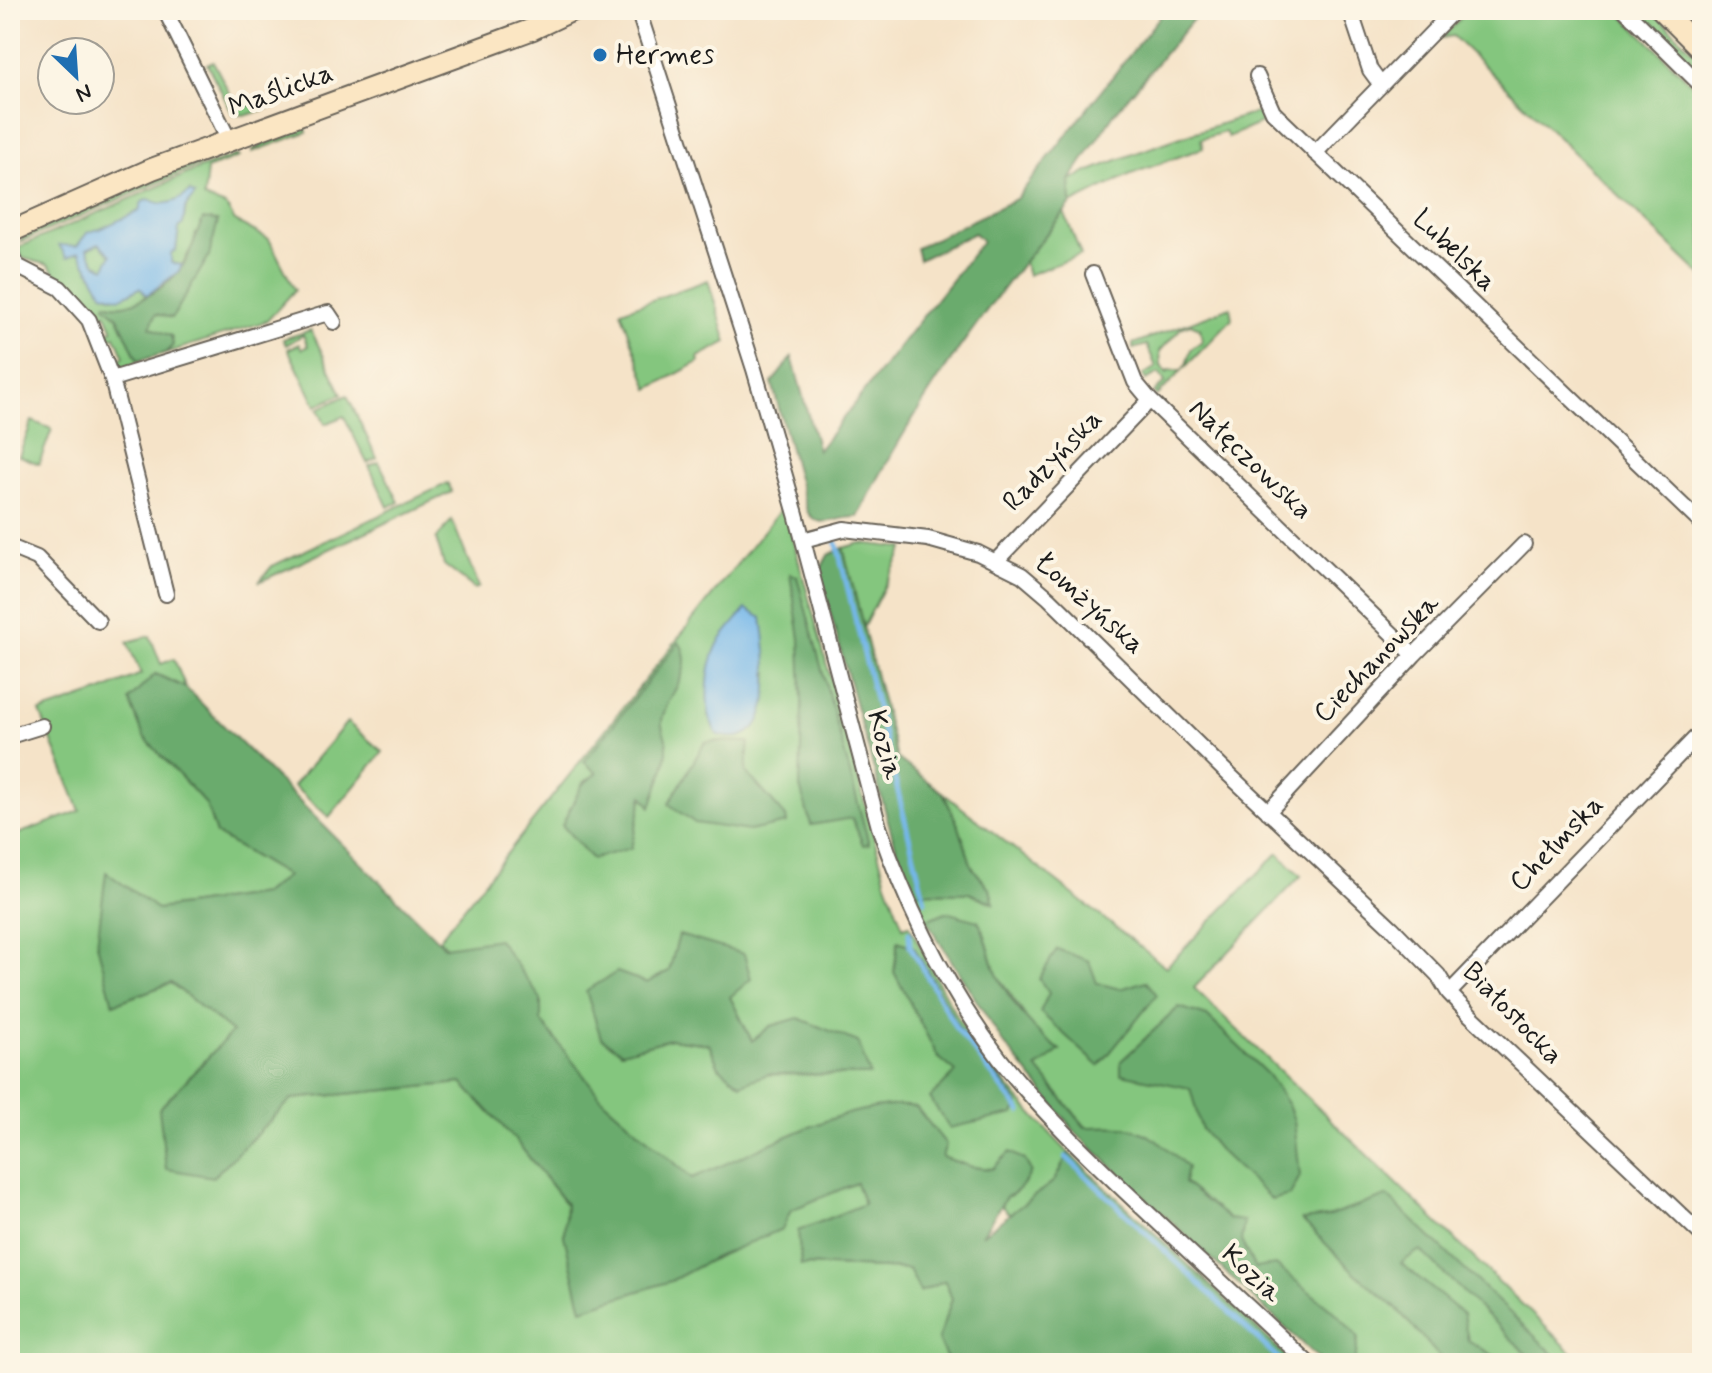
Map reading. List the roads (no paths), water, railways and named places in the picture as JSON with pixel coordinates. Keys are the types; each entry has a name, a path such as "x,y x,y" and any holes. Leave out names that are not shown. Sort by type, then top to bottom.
{"street":[{"path":"165,10 229,140"},
{"name":"Maślicka","path":"10,232 152,169 533,29 573,10"},
{"name":"Kozia","path":"638,10 754,369 879,827 921,930 967,1011 1000,1058 1058,1126 1308,1363"},
{"path":"1350,10 1370,70 1381,85"},
{"path":"1315,153 1454,10"},
{"path":"1625,10 1702,86"},
{"path":"1662,10 1702,50"},
{"name":"Lubelska","path":"1257,76 1273,112 1702,524"},
{"path":"10,251 17,266 60,288 89,320 112,379 166,594"},
{"name":"Nałęczowska","path":"1093,274 1135,382 1150,400 1414,655"},
{"path":"112,379 328,313 334,322"},
{"name":"Radzyńska","path":"996,561 1150,400"},
{"name":"Łomżyńska","path":"803,540 844,529 928,539 996,561 1022,575 1043,591 1286,829"},
{"name":"Ciechanowska","path":"1268,812 1414,655 1524,544"},
{"path":"10,547 37,558 98,621"},
{"path":"10,736 42,726"},
{"name":"Chełmska","path":"1449,993 1702,731"},
{"name":"Białostocka","path":"1286,829 1392,928 1438,975 1449,993 1702,1235"}],"water":[{"path":"190,192 195,195 185,208 176,250 171,253 171,263 182,265 178,272 147,295 140,288 120,298 103,293 79,252 67,258 59,245 77,246 88,232 139,211 142,202 149,199 165,203","holes":["99,243 111,255 105,268 96,264 87,249"]},
{"path":"746,609 762,618 767,675 762,715 753,730 739,737 718,735 708,703 711,665 718,644"}],"waterway":[{"path":"836,541 925,901"},
{"path":"909,932 910,946 956,1028 1021,1112"},
{"path":"1066,1157 1283,1363"}],"place":[{"name":"Hermes","path":"600,55"}]}
